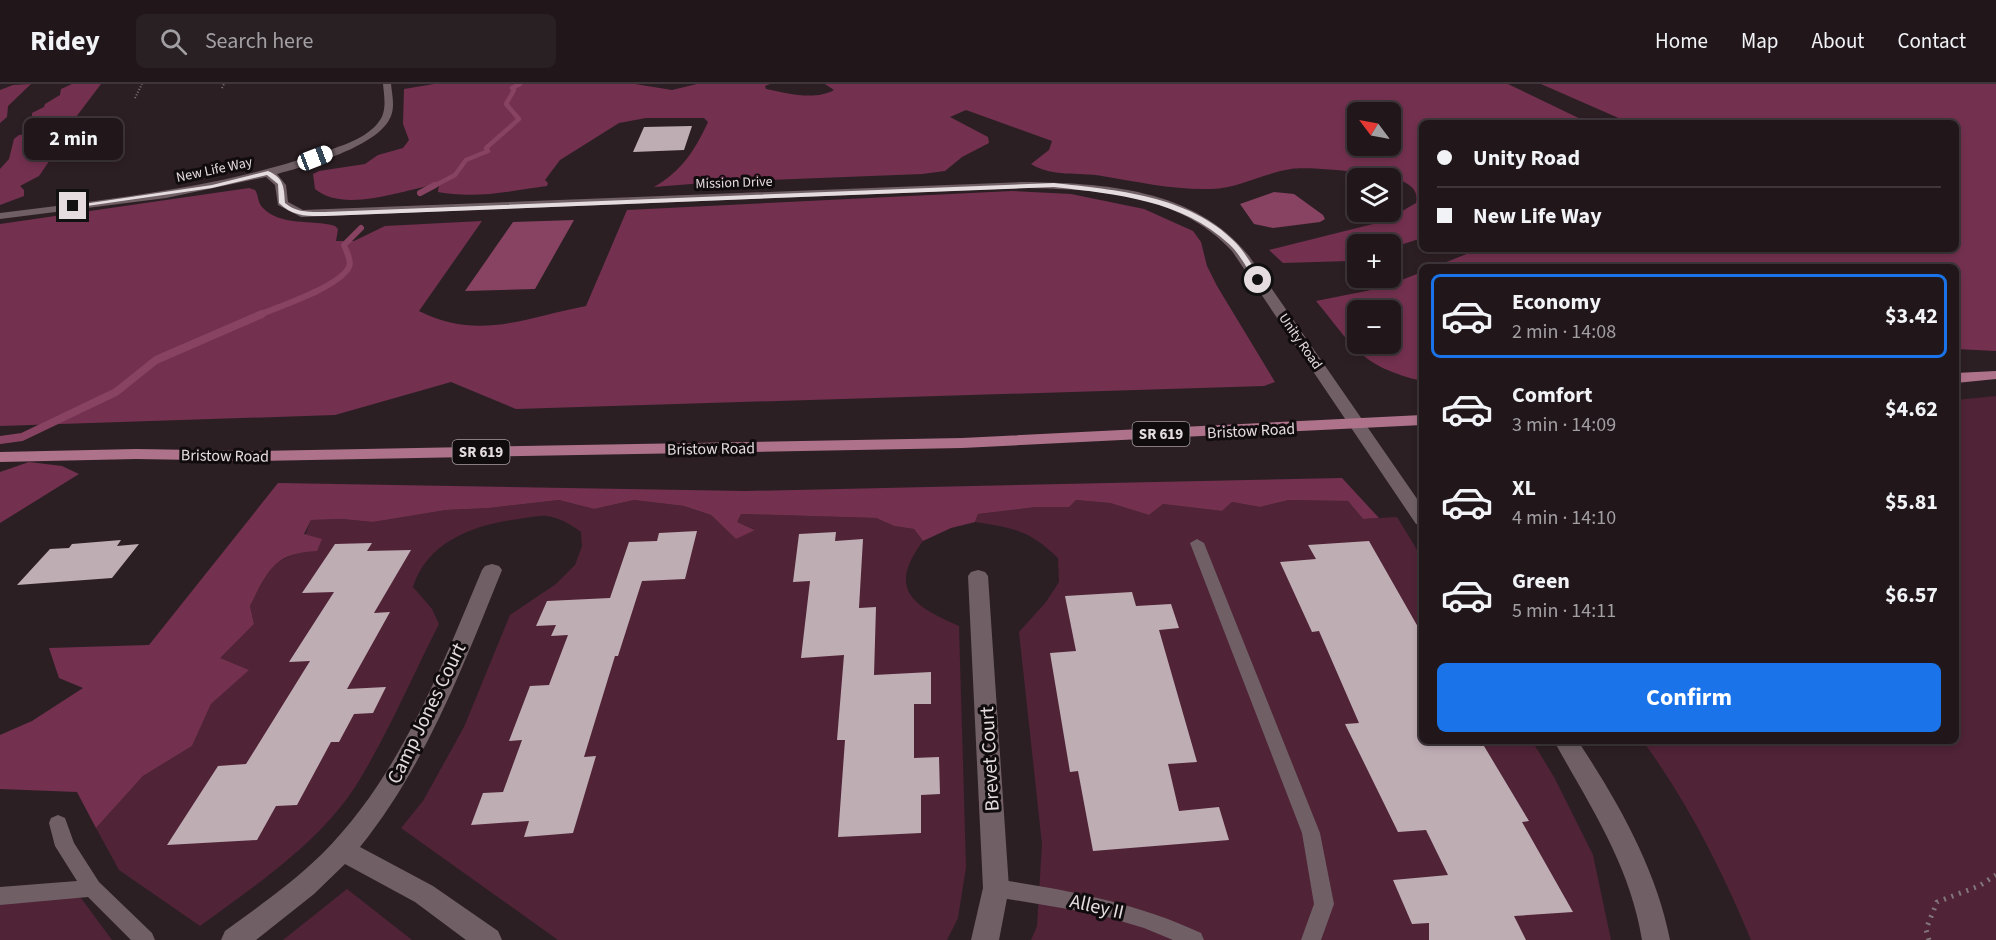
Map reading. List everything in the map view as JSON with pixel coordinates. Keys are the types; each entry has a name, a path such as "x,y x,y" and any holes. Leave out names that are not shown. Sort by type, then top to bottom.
{"main road":[{"path":"1959,378 1996,375"},
{"name":"Bristow Road","path":"0,457 136,454 269,456 962,443 1360,425 1419,420"}],"street":[{"name":"New Life Way","path":"0,216 180,192 268,173 315,158 372,133 388,116 387,84"},
{"name":"Mission Drive","path":"268,173 277,178 281,184 282,203 300,214 1054,185 1120,193 1152,200 1178,208 1218,230"},
{"name":"Unity Road","path":"1218,230 1233,244 1360,425 1419,515"},
{"name":"Camp Jones Court","path":"236,940 292,897 343,850 381,804 411,752 492,570"},
{"name":"Brevet Court","path":"978,576 996,888 985,940"},
{"path":"1568,744 1586,770 1623,843 1641,886 1656,940"},
{"path":"343,850 424,894 488,940"}],"lane":[{"path":"1197,543 1311,833 1324,904 1311,940"},
{"path":"58,823 65,846 92,888 145,940"},
{"path":"0,896 92,888"},
{"name":"Alley II","path":"996,888 1102,904 1149,919 1194,940"}],"path":[{"path":"135,98 142,84"},
{"path":"222,88 224,84"},
{"path":"1929,940 1926,929 1937,902 1979,886 1996,875"}],"shaded area":[{"path":"31,84 8,106 7,117 0,123 0,90 13,85"},
{"path":"72,84 101,84 73,121 43,127 32,126 32,113 60,95 61,89"},
{"path":"434,84 635,84 672,90 697,84 770,84 765,86 766,89 809,96 834,90 825,84 1508,84 1583,120 1419,120 1419,239 1401,245 1401,234 1347,234 1347,261 1283,263 1269,250 1381,222 1401,222 1401,212 1416,203 1416,196 1413,188 1401,181 1401,168 1347,168 1347,171 1291,169 1232,186 1211,189 1170,187 1093,175 1047,171 1031,164 1049,150 1052,141 966,110 950,117 988,137 989,143 962,157 945,171 922,174 716,182 654,187 664,181 687,159 708,122 704,118 646,118 619,123 560,160 545,180 548,183 547,186 493,194 465,195 438,192 439,184 358,200 328,196 315,189 313,174 319,171 365,164 378,155 403,148 409,140 403,124 404,89"},
{"path":"1541,84 1996,84 1996,351 1959,349 1959,264 1442,264 1472,252 1959,252 1959,120 1623,120"},
{"path":"65,130 65,138 39,176 20,186 24,190 24,196 0,205 0,169 9,159 14,139 19,135"},
{"path":"249,188 255,190 262,207 278,217 335,226 338,229 336,241 354,241 385,226 482,221 419,311 462,325 482,326 522,321 586,306 627,210 1012,191 1071,194 1144,209 1193,231 1201,242 1207,266 1217,286 1275,382 1264,386 516,409 451,382 335,415 0,426 0,224"},
{"path":"1274,192 1294,194 1323,215 1325,219 1320,222 1273,228 1254,224 1240,204"},
{"path":"574,220 535,289 465,291 513,222"},
{"path":"1419,273 1419,380 1385,369 1361,354 1401,354 1401,300 1347,300 1347,339 1316,301 1381,288 1401,288 1401,280"},
{"path":"1996,396 1996,940 1751,940 1703,838 1675,788 1645,744 1959,744 1959,400"},
{"path":"29,462 62,466 79,474 0,523 0,472"},
{"path":"1342,478 1379,518 1363,519 1348,501 1289,500 1260,507 1232,502 1222,511 1163,504 1149,515 1110,503 1076,500 1069,507 1036,507 978,514 975,522 951,528 923,541 914,529 894,526 876,518 741,514 737,522 755,530 736,539 711,515 684,506 634,500 594,509 559,500 446,510 373,522 342,519 311,520 304,534 322,539 317,551 281,560 262,583 250,606 254,624 220,658 249,670 211,704 192,746 143,776 96,828 77,792 0,789 0,735 32,721 83,688 59,678 49,648 149,645 278,483 745,491"},
{"path":"559,500 594,509 634,500 684,506 711,515 736,539 754,529 736,522 741,514 876,518 894,526 914,529 923,541 912,558 907,572 906,584 910,594 929,611 959,626 966,867 958,918 947,940 558,940 401,828 423,801 464,727 510,615 556,584 575,565 582,546 581,532 565,522 547,516 486,525 455,538 429,558 413,587 432,609 439,624 360,779 327,822 288,860 200,926 119,870 96,828 143,776 192,746 211,704 248,670 219,658 254,624 250,606 271,565 299,552 311,520 342,519 373,522 446,510"},
{"path":"1076,500 1110,503 1149,515 1163,504 1222,511 1232,502 1260,507 1289,500 1348,501 1363,519 1397,517 1419,553 1419,744 1534,744 1554,777 1593,855 1611,940 1031,940 1037,926 1042,844 1019,632 1046,602 1059,582 1058,558 1038,541 1020,532 975,522 978,514 1036,507 1068,507"},
{"path":"347,889 412,940 283,940"},
{"path":"62,897 81,898 112,940 0,940 0,904"}],"building":[{"path":"692,126 684,150 633,152 644,127"},
{"path":"697,531 685,579 642,581 618,656 615,656 584,757 596,756 573,833 524,837 529,821 471,825 483,793 503,792 522,740 509,741 530,686 549,685 568,635 551,636 556,625 536,626 547,601 610,598 629,542 657,541 659,533"},
{"path":"836,532 835,541 863,539 859,608 876,607 874,675 931,672 931,704 914,704 914,758 939,757 940,794 921,795 921,833 838,837 845,740 837,740 844,655 801,658 810,581 793,582 799,534"},
{"path":"121,540 117,546 139,544 112,578 17,585 50,549 69,548 72,544"},
{"path":"1369,541 1419,629 1419,744 1483,744 1529,821 1522,822 1573,912 1514,916 1526,940 1429,940 1429,923 1412,924 1393,880 1448,875 1426,830 1398,832 1345,724 1359,723 1319,631 1312,632 1280,562 1316,559 1308,545"},
{"path":"372,543 367,551 411,550 374,613 390,612 347,689 386,687 373,713 354,714 339,742 331,742 297,805 276,806 257,840 167,845 218,766 246,764 310,661 289,662 334,592 302,593 335,544"},
{"path":"1132,592 1136,606 1171,604 1179,628 1159,630 1197,762 1168,764 1179,811 1219,807 1229,840 1093,851 1078,771 1070,772 1050,653 1076,651 1065,596"}],"waterway":[{"path":"432,187 455,175 466,160 488,151 486,148 519,119 506,104 514,90 512,88 520,84"},
{"path":"420,193 435,185"},
{"path":"259,315 334,282 350,265 344,245 361,228"},
{"path":"0,440 22,437 116,392 156,360 262,314"}],"route":[{"path":"73,206 230,183 268,173 277,178 281,184 282,203 300,214 1054,185 1120,193 1178,208 1218,230 1233,244 1258,280"}]}
